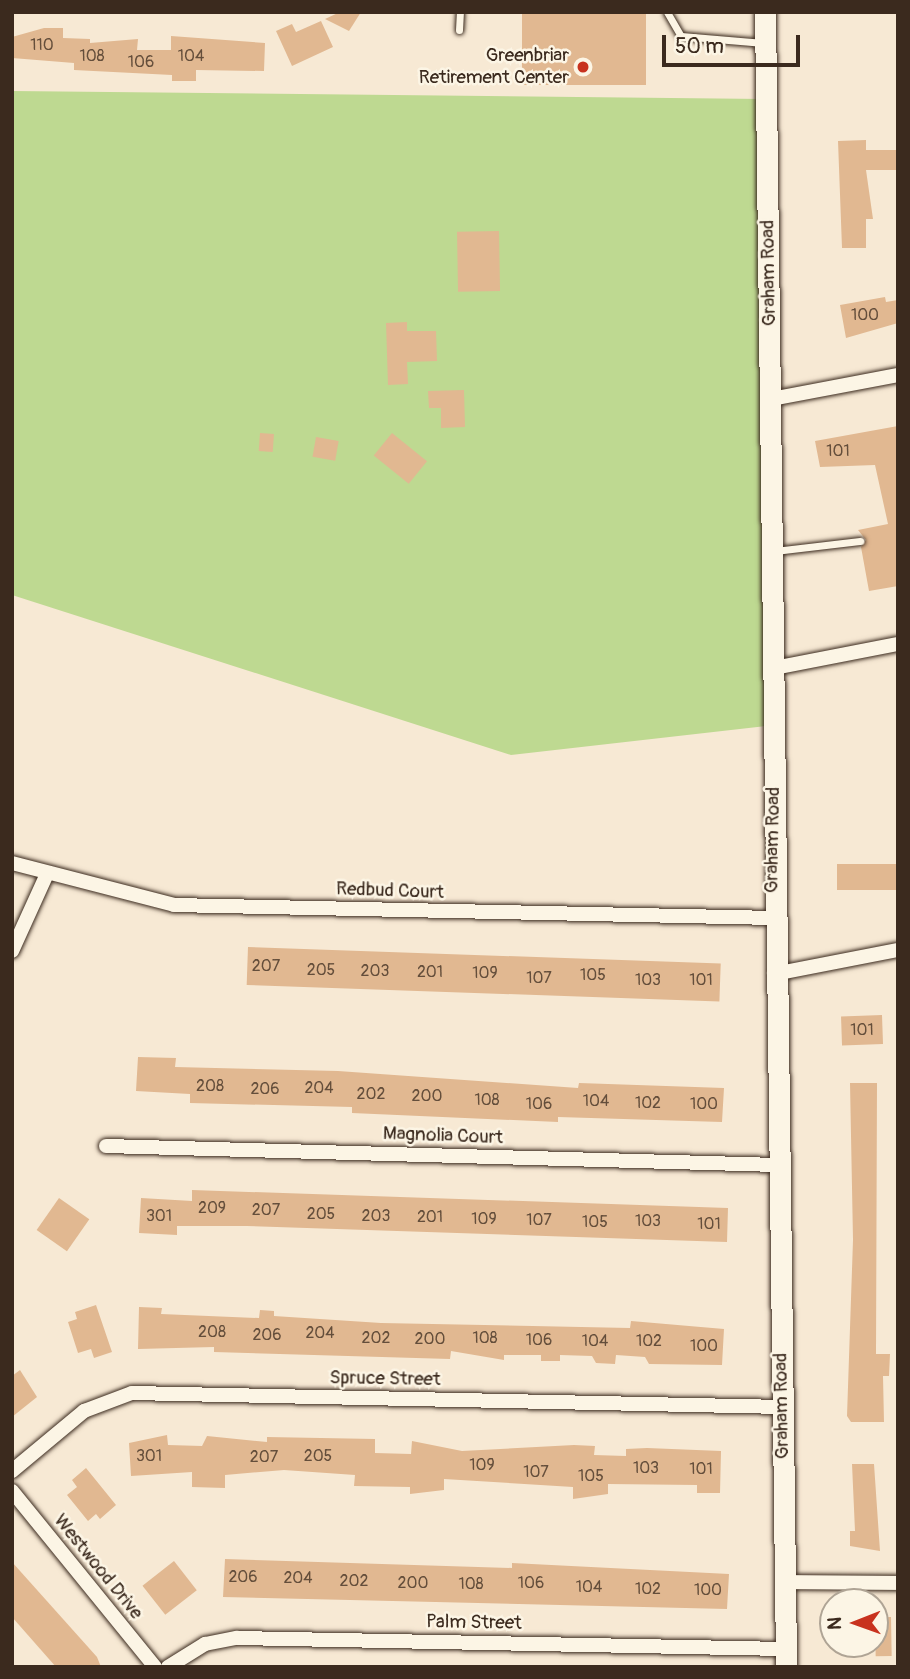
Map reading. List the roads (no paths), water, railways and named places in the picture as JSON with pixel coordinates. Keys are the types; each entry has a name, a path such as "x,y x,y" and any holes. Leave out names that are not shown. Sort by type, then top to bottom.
{"main road":[{"name":"Graham Road","path":"765,12 774,668 772,918 779,1165 786,1658"}],"street":[{"path":"771,399 898,375"},
{"path":"774,668 898,644"},
{"name":"Redbud Court","path":"12,863 174,905 772,918"},
{"path":"12,951 47,874"},
{"path":"774,974 898,950"},
{"name":"Magnolia Court","path":"106,1146 779,1165"},
{"name":"Spruce Street","path":"12,1471 84,1411 132,1393 782,1406"},
{"name":"Westwood Drive","path":"12,1491 155,1667"},
{"path":"784,1582 898,1583"},
{"name":"Palm Street","path":"168,1667 205,1644 237,1638 786,1658"}],"lane":[{"path":"459,30 460,12"},
{"path":"667,12 681,36 765,43"},
{"path":"773,551 860,541"}],"place":[{"name":"Greenbriar Retirement Center","path":"583,67"}]}
